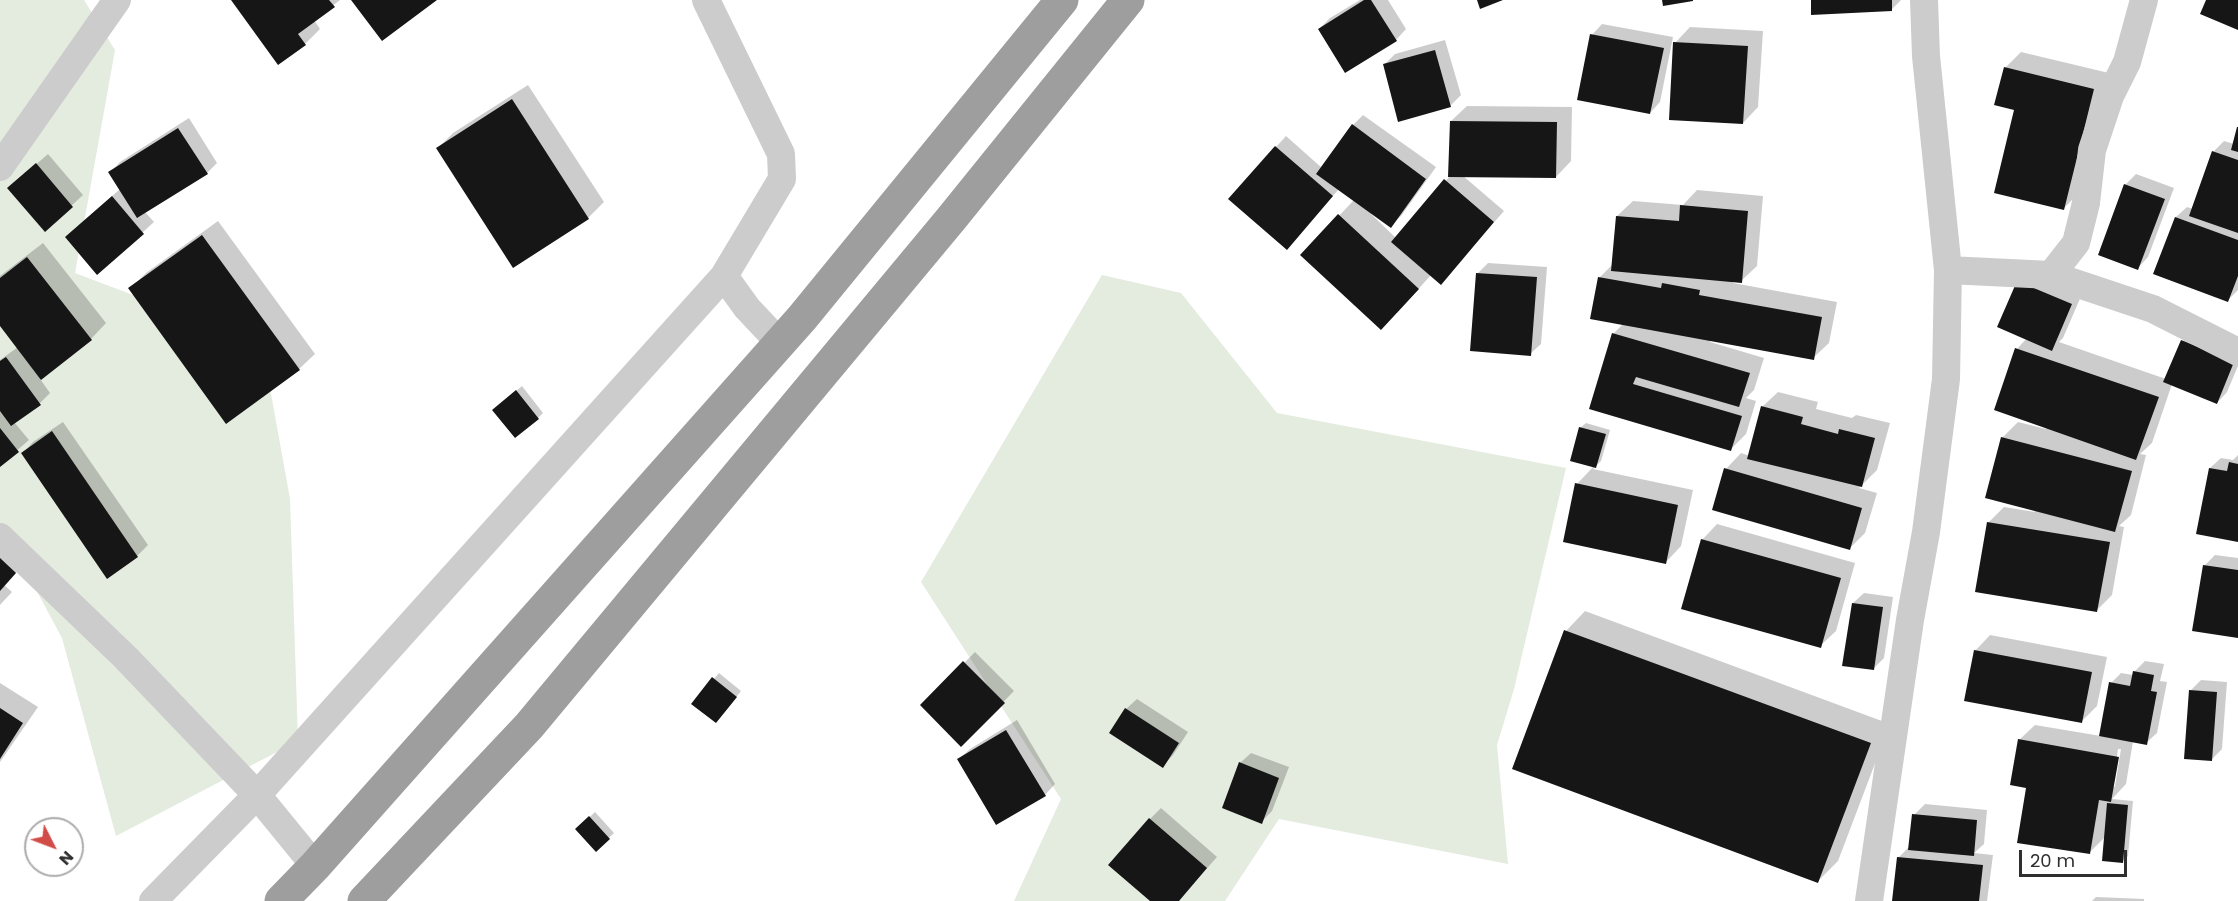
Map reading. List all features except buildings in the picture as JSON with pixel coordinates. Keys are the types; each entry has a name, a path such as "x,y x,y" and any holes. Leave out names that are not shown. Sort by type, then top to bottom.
{"highway":[{"path":"281,901 315,866 780,343 1062,0"},
{"path":"364,901 529,726 944,228 1128,0"}],"street":[{"path":"0,167 117,0"},
{"path":"153,901 257,795 724,276 782,179 781,154 706,0"},
{"path":"1869,901 1910,620 1926,532 1946,379 1948,270 1926,56 1924,0"},
{"path":"2051,275 2076,243 2086,203 2092,150 2110,96 2127,62 2144,0"},
{"path":"1948,270 2051,275 2153,309 2238,352"},
{"path":"724,276 747,308 780,343"},
{"path":"0,537 126,658 257,795 315,866"}],"shaded area":[{"path":"0,0 84,0 115,50 75,273 262,344 290,499 298,741 116,836 62,638 0,525"},
{"path":"1102,275 1181,293 1277,413 1566,468 1514,689 1497,745 1508,864 1279,819 1225,901 1014,901 1061,799 921,582"}]}
